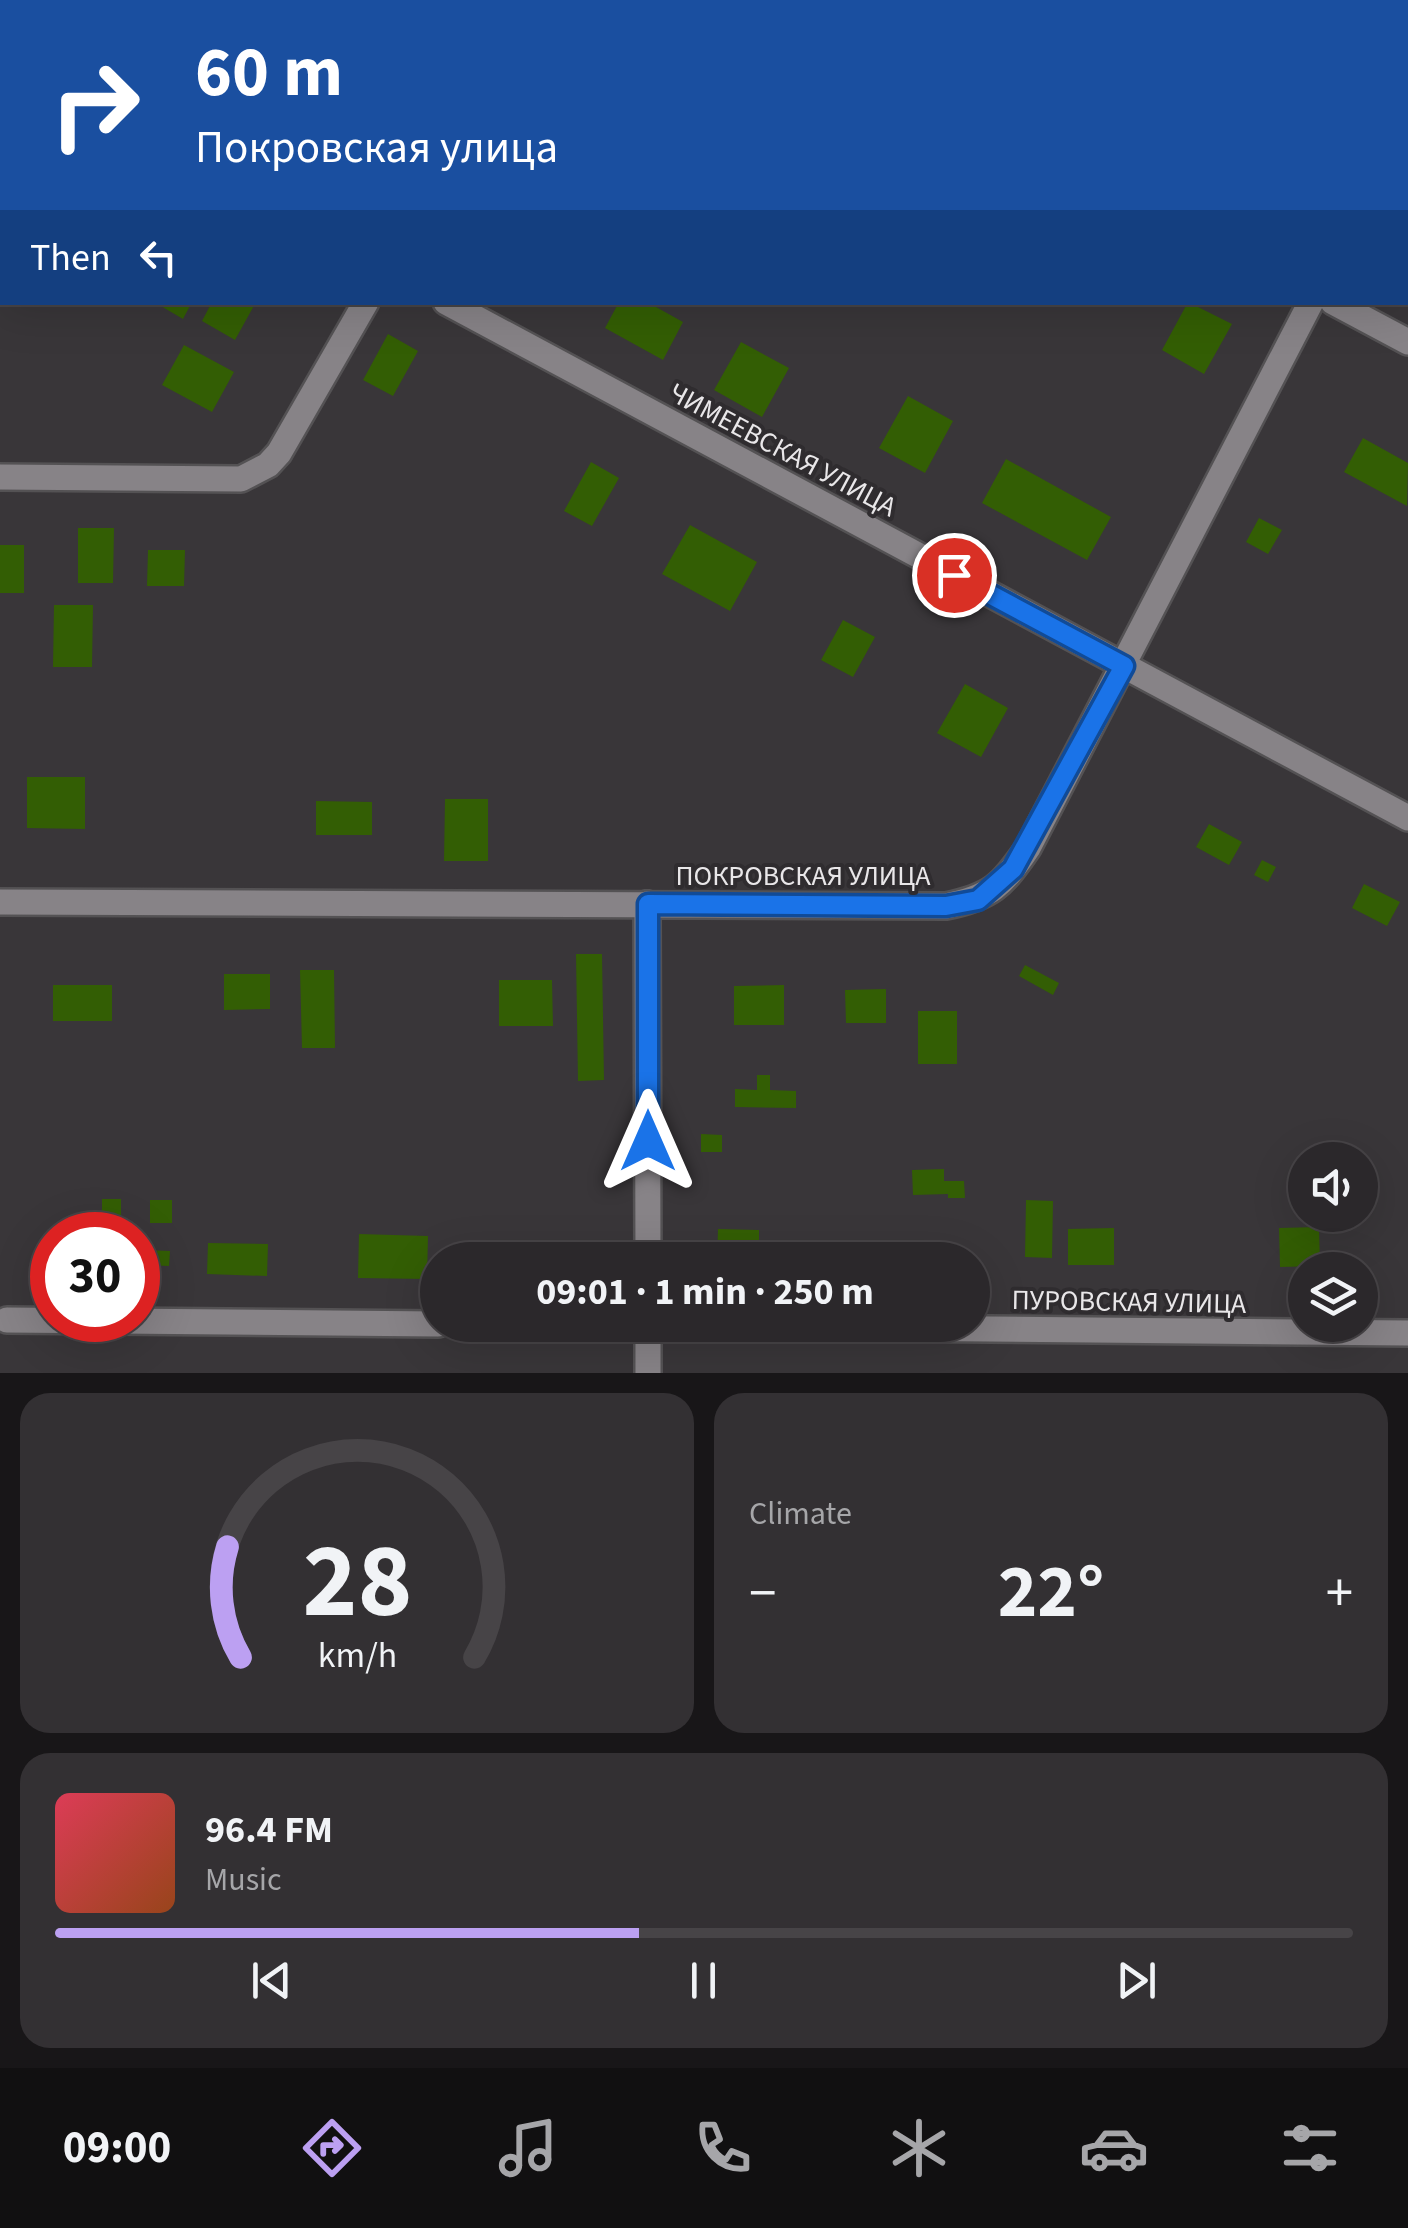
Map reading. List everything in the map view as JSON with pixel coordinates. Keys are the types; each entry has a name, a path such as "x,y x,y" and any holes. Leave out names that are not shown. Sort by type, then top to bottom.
{"street":[{"path":"0,478 241,479 256,473 279,454 364,305"},
{"name":"ЧИМЕЕВСКАЯ УЛИЦА","path":"452,305 1408,818"},
{"name":"ПОКРОВСКАЯ УЛИЦА","path":"0,902 946,906 978,900 999,885 1028,848 1310,305"},
{"path":"1339,305 1408,342"},
{"path":"648,904 648,1242"},
{"path":"7,1320 420,1324"},
{"name":"ПУРОВСКАЯ УЛИЦА","path":"990,1329 1408,1333"},
{"path":"648,1342 648,1373"}],"building":[{"path":"159,305 190,305 183,319"},
{"path":"210,305 254,305 235,340 202,321"},
{"path":"617,305 652,305 683,322 663,360 605,328"},
{"path":"1186,305 1232,324 1204,374 1162,350"},
{"path":"388,334 418,351 393,396 363,380"},
{"path":"741,342 789,368 762,417 714,390"},
{"path":"184,345 234,372 212,412 162,385"},
{"path":"908,396 953,421 925,473 879,448"},
{"path":"1363,438 1408,463 1407,506 1344,472"},
{"path":"1006,459 1111,517 1087,560 982,503"},
{"path":"591,462 619,478 592,526 564,511"},
{"path":"1259,518 1282,530 1268,554 1246,542"},
{"path":"690,525 757,562 730,611 662,574"},
{"path":"78,528 114,528 113,583 78,583"},
{"path":"0,545 24,545 24,593 0,593"},
{"path":"148,550 185,550 184,586 147,586"},
{"path":"54,605 93,605 92,667 53,667"},
{"path":"843,620 875,637 853,677 821,660"},
{"path":"965,684 1008,708 981,757 937,733"},
{"path":"27,777 85,777 85,829 27,828"},
{"path":"445,799 488,799 488,861 444,861"},
{"path":"316,801 372,802 372,835 316,835"},
{"path":"1209,824 1242,842 1229,865 1196,847"},
{"path":"1262,860 1276,867 1268,882 1254,875"},
{"path":"1364,884 1400,902 1387,926 1352,908"},
{"path":"576,954 602,954 604,1080 578,1081"},
{"path":"1025,965 1059,983 1053,995 1019,976"},
{"path":"300,970 334,970 335,1048 302,1048"},
{"path":"224,974 270,974 270,1009 224,1010"},
{"path":"499,980 552,980 553,1026 499,1026"},
{"path":"53,985 112,985 112,1021 53,1021"},
{"path":"784,985 784,1025 734,1025 734,986"},
{"path":"886,989 886,1023 846,1023 845,990"},
{"path":"918,1011 957,1011 957,1064 918,1064"},
{"path":"757,1075 770,1075 770,1090 796,1091 796,1108 735,1107 735,1089 757,1090"},
{"path":"701,1134 722,1135 722,1152 701,1152"},
{"path":"944,1169 944,1181 964,1181 965,1198 948,1198 948,1194 913,1195 912,1170"},
{"path":"102,1199 121,1199 121,1212 102,1212"},
{"path":"150,1200 172,1200 172,1223 160,1223 160,1212 150,1212"},
{"path":"1026,1200 1053,1201 1052,1258 1025,1257"},
{"path":"1114,1228 1114,1265 1068,1265 1068,1229"},
{"path":"1279,1228 1288,1228 1288,1232 1319,1232 1320,1252 1288,1252 1288,1267 1280,1267"},
{"path":"718,1229 759,1230 759,1242 718,1242"},
{"path":"359,1234 428,1236 428,1242 420,1242 420,1279 358,1278"},
{"path":"208,1243 268,1244 267,1276 207,1274"},
{"path":"160,1251 170,1251 169,1266 160,1266"}],"route":[{"path":"648,1141 648,904 946,906 978,900 999,885 1028,848 1124,666 954,575"}]}
